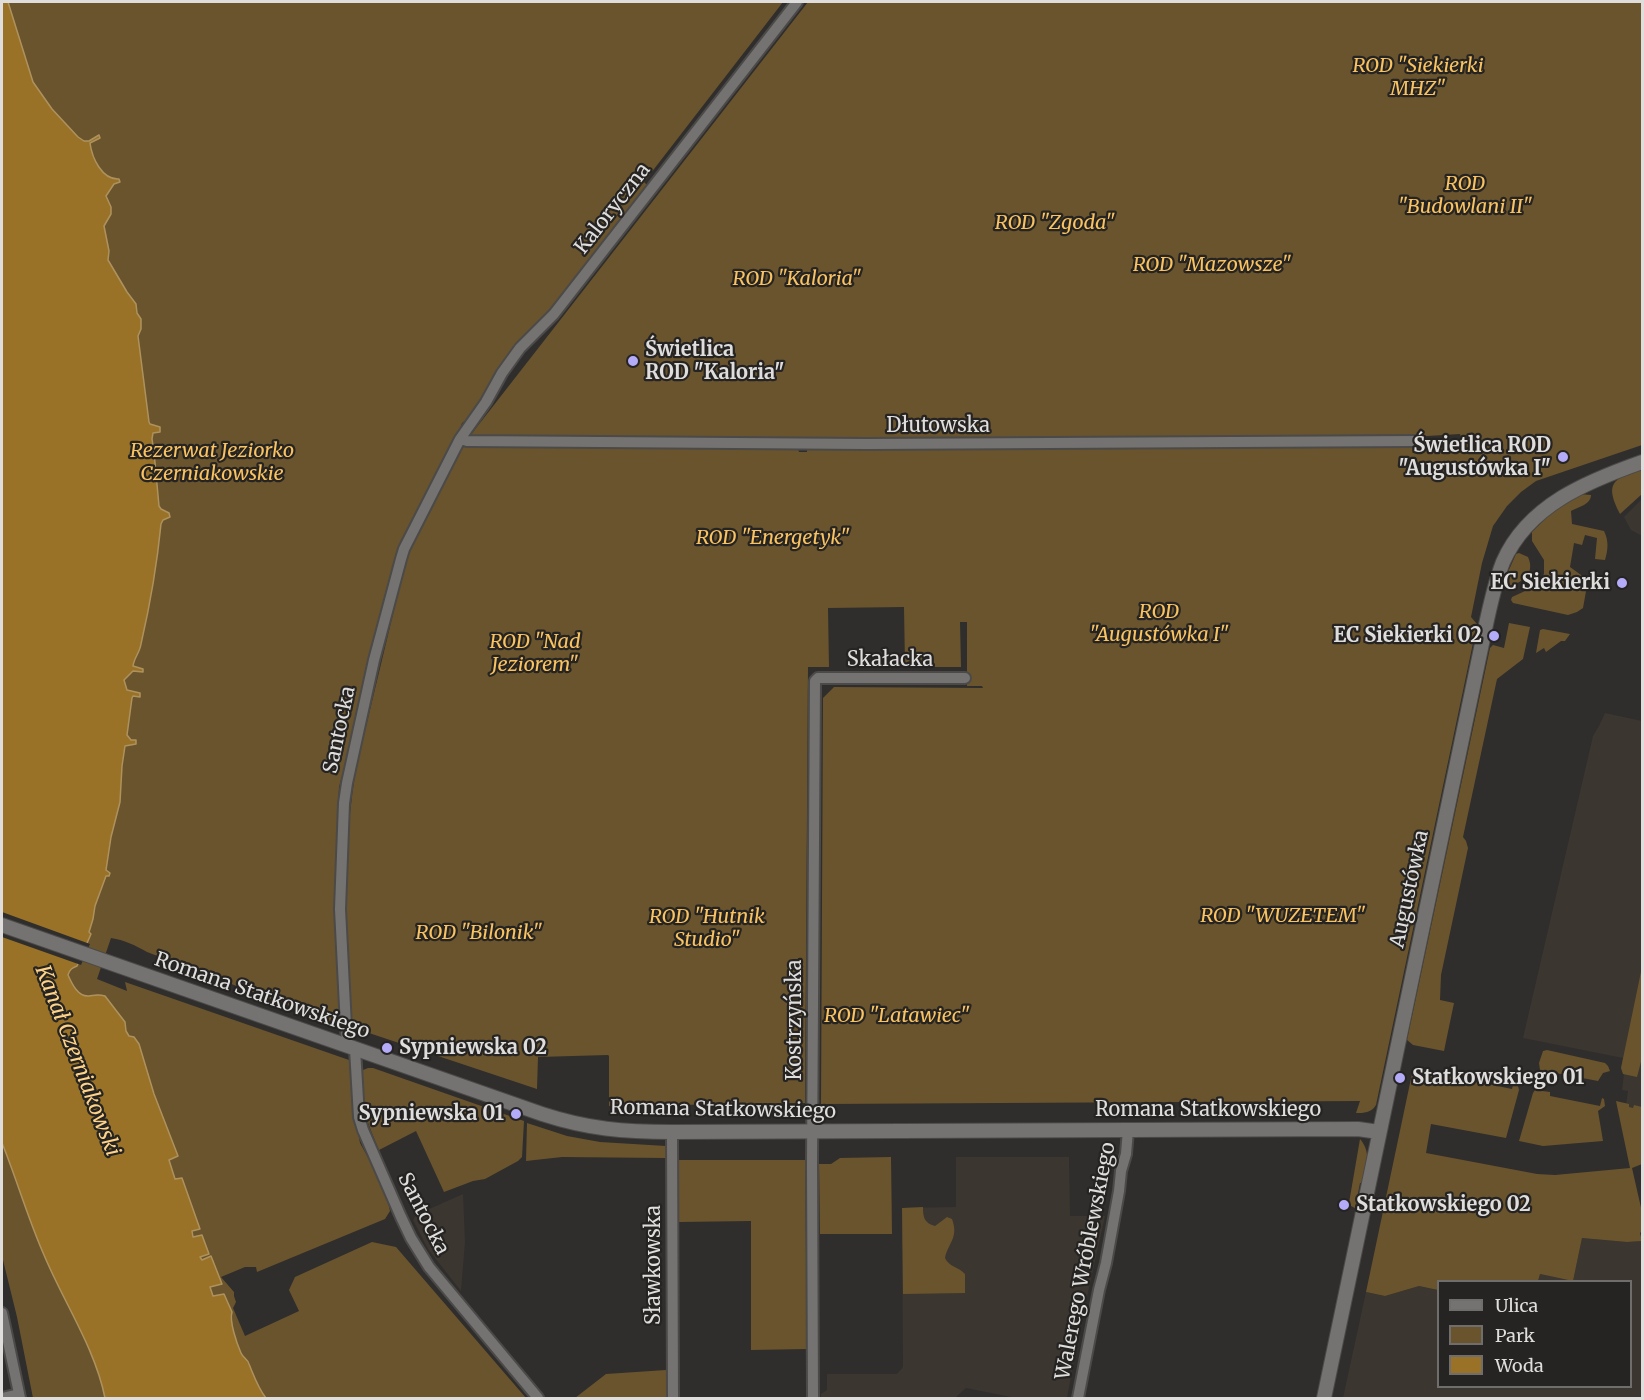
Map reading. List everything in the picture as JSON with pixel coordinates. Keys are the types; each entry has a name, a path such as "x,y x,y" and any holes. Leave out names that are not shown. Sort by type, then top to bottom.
{"street":[{"name":"Kaloryczna","path":"460,439 486,402 501,372 520,348 561,305 797,2"},
{"name":"Dłutowska","path":"460,439 466,441 856,444 1417,441"},
{"name":"Santocka","path":"460,439 400,559 346,783 340,909 351,1047 359,1117 372,1152 411,1238 429,1267 538,1398"},
{"name":"Augustówka","path":"1324,1398 1490,604 1504,562 1519,536 1531,522 1558,499 1594,480 1642,462"},
{"name":"Skałacka","path":"816,679 965,678"},
{"name":"Kostrzyńska","path":"813,1398 814,685 816,679"},
{"name":"Romana Statkowskiego","path":"2,925 569,1123 601,1129 672,1132 1358,1129 1379,1132"},
{"name":"Walerego Wróblewskiego","path":"1078,1398 1106,1263 1121,1171 1126,1154 1128,1130"},
{"name":"Sławkowska","path":"672,1132 673,1398"},
{"path":"2,1314 20,1396 2,1398"}],"shaded area":[{"path":"1642,499 1642,536 1631,530 1624,517"},
{"path":"1605,713 1642,721 1642,1158 1626,1105 1628,1091 1622,1090 1623,1058 1523,1038 1593,736"},
{"path":"956,1157 1069,1157 1070,1216 1105,1216 1067,1398 1016,1398 966,1388 955,1398 821,1398 821,1394 827,1390 827,1374 897,1374 903,1367 902,1208 956,1207"},
{"path":"463,1194 465,1242 461,1291 428,1249 413,1220 416,1215"},
{"path":"1582,1238 1642,1241 1642,1398 1343,1398 1366,1292 1385,1296 1419,1286 1437,1290 1437,1388 1632,1388 1632,1280 1573,1280"},
{"path":"1540,1274 1568,1280 1538,1280"}],"green space":[{"name":"Rezerwat Jeziorko Czerniakowskie","path":"2,2 783,2 644,182 648,186 476,413 462,423 401,554 339,787 334,904 339,981 345,1020 329,1021 111,938 97,979 127,991 125,982 349,1060 360,1143 388,1194 390,1211 385,1219 257,1272 256,1267 245,1267 221,1277 234,1292 236,1302 233,1308 245,1336 299,1311 289,1290 295,1277 372,1242 396,1247 526,1398 33,1398 2,1256"},
{"path":"808,2 1642,2 1642,445 1536,481 1507,506 1493,526 1482,563 1471,617 1477,624 1376,1105 1370,1111 1356,1113 1360,1101 821,1104 823,698 834,687 983,688 982,686 967,686 967,622 960,622 961,667 905,667 904,607 828,608 829,667 808,667 805,1103 609,1106 608,1055 538,1057 537,1089 351,1027 349,976 346,967 346,892 348,842 356,768 406,560 460,447 798,449 799,452 807,452 807,449 1464,446 1460,434 1411,437 956,440 469,437"},
{"path":"1642,468 1642,494 1620,514 1613,495 1614,484 1624,475"},
{"path":"1579,494 1591,495 1589,501 1584,505 1571,511 1572,524 1604,531 1607,538 1605,560 1595,559 1597,538 1585,535 1582,545 1574,543 1570,567 1588,580 1583,608 1568,615 1513,603 1512,597 1536,586 1544,574 1544,560 1532,541 1532,532 1549,515"},
{"path":"1516,554 1528,557 1529,573 1522,580 1506,587 1504,581"},
{"path":"1509,623 1530,627 1523,659 1497,679 1463,837 1468,848 1441,975 1440,1000 1454,1003 1444,1051 1413,1045 1407,1040 1490,648 1493,645 1504,648"},
{"path":"1540,630 1570,634 1565,641 1561,641 1546,652 1544,648 1536,653"},
{"path":"1642,967 1642,1058 1637,1077 1623,1074 1621,1068"},
{"path":"1543,1051 1605,1063 1610,1071 1603,1073 1598,1081 1540,1070 1539,1063"},
{"path":"368,1068 524,1121 522,1157 485,1179 444,1192 416,1131 379,1150 367,1121 362,1101 361,1080 363,1070"},
{"path":"1413,1069 1512,1089 1514,1081 1517,1082 1519,1090 1506,1138 1431,1124 1426,1153 1537,1174 1555,1175 1630,1168 1616,1101 1629,1104 1629,1107 1633,1108 1634,1105 1642,1107 1642,1164 1632,1168 1642,1212 1642,1231 1640,1233 1642,1241 1582,1238 1573,1280 1540,1274 1538,1280 1437,1280 1437,1290 1419,1286 1385,1296 1366,1292"},
{"path":"1535,1090 1550,1092 1550,1096 1600,1106 1602,1098 1604,1099 1605,1106 1598,1111 1603,1141 1543,1146 1519,1141"},
{"path":"527,1123 567,1136 600,1142 666,1146 666,1158 562,1157 526,1161"},
{"path":"1360,1139 1366,1149 1367,1160 1355,1208 1349,1203"},
{"path":"891,1157 892,1234 820,1234 819,1164 831,1164 840,1158"},
{"path":"678,1160 805,1160 807,1349 751,1350 751,1221 679,1222"},
{"path":"923,1207 925,1219 931,1225 935,1226 947,1217 952,1219 954,1236 945,1258 965,1274 965,1293 903,1294 902,1208"},
{"path":"666,1370 666,1398 575,1398 606,1374"}],"water":[{"name":"Kanał Czerniakowski","path":"2,2 8,2 33,82 52,109 78,137 89,141 99,135 100,138 90,143 93,155 103,172 119,179 120,182 114,184 106,196 111,207 111,214 104,226 109,251 108,260 136,304 137,313 141,319 138,336 149,422 160,427 160,432 153,433 152,439 159,506 169,513 170,517 163,520 161,524 147,615 133,666 143,669 143,672 133,671 124,680 127,690 140,693 140,697 133,696 132,698 127,735 131,740 136,740 136,744 125,746 120,802 106,870 110,873 106,876 95,906 89,932 91,934 77,966 71,969 68,975 76,989 85,996 105,996 125,1022 129,1036 134,1037 139,1044 154,1094 178,1156 169,1160 175,1179 182,1178 200,1229 192,1231 193,1237 202,1235 209,1254 200,1257 202,1260 211,1256 222,1284 210,1287 213,1296 224,1294 232,1312 232,1327 239,1349 266,1398 105,1398 94,1361 38,1241 2,1143"}],"pier":[{"path":"2,912 90,944 81,965 2,937"}],"place":[{"name":"Świetlica ROD \"Kaloria\"","path":"633,361"},
{"name":"Świetlica ROD \"Augustówka I\"","path":"1563,457"},
{"name":"EC Siekierki","path":"1622,583"},
{"name":"EC Siekierki 02","path":"1494,636"},
{"name":"Sypniewska 02","path":"387,1048"},
{"name":"Statkowskiego 01","path":"1400,1078"},
{"name":"Sypniewska 01","path":"516,1114"},
{"name":"Statkowskiego 02","path":"1344,1205"}],"park label":[{"name":"ROD \"Siekierki MHZ\"","path":"1418,78"},
{"name":"ROD \"Budowlani II\"","path":"1465,196"},
{"name":"ROD \"Zgoda\"","path":"1055,223"},
{"name":"ROD \"Mazowsze\"","path":"1212,265"},
{"name":"ROD \"Kaloria\"","path":"797,279"},
{"name":"ROD \"Energetyk\"","path":"773,538"},
{"name":"ROD \"Augustówka I\"","path":"1159,624"},
{"name":"ROD \"Nad Jeziorem\"","path":"535,654"},
{"name":"ROD \"WUZETEM\"","path":"1283,916"},
{"name":"ROD \"Hutnik Studio\"","path":"707,928"},
{"name":"ROD \"Bilonik\"","path":"479,933"},
{"name":"ROD \"Latawiec\"","path":"897,1016"}]}
